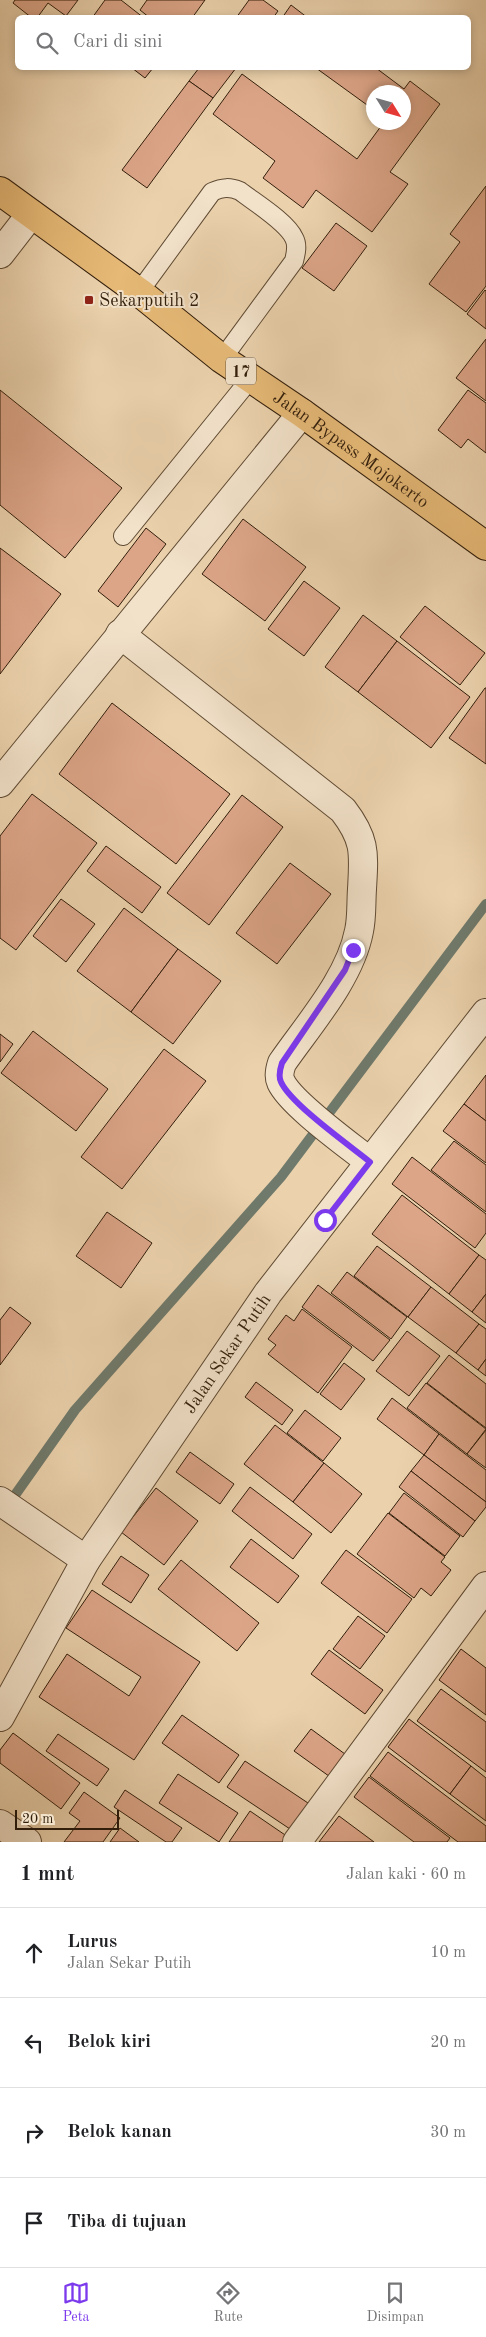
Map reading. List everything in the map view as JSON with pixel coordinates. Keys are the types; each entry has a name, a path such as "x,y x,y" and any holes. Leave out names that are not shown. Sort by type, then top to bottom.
{"highway":[{"name":"Jalan Bypass Mojokerto","path":"0,191 139,292 222,359 302,413 486,546"}],"street":[{"path":"0,254 30,214"},
{"path":"0,783 302,413"},
{"path":"120,634 343,810 355,826 362,842 364,862 359,930 353,950 345,970 282,1063 279,1073 280,1081 297,1102 370,1162"},
{"name":"Jalan Sekar Putih","path":"0,1717 86,1560 268,1293 486,1013"},
{"path":"5,1505 86,1560"},
{"path":"297,1842 486,1586"},
{"path":"0,1824 26,1842"}],"lane":[{"path":"139,292 212,192 221,188 231,187 240,191 289,230 295,238 297,250 294,261 222,359"},
{"path":"123,536 251,378"}],"building":[{"path":"15,0 78,0 67,15 48,3 39,15 28,15 13,3"},
{"path":"105,0 121,0 140,15 94,15"},
{"path":"147,0 205,0 194,15 146,15 140,10"},
{"path":"249,0 263,0 278,11 275,15 238,15"},
{"path":"291,5 304,15 284,15"},
{"path":"135,70 151,70 145,78"},
{"path":"197,70 234,70 213,98 189,81"},
{"path":"319,70 379,70 399,85 366,85 366,104"},
{"path":"242,74 357,159 378,130 411,130 411,85 407,85 410,81 440,104 390,172 408,184 372,232 316,190 303,208 263,178 275,161 213,114"},
{"path":"189,81 213,98 147,188 122,170"},
{"path":"486,186 486,286 466,312 429,284 460,242 450,234"},
{"path":"336,223 367,246 334,291 302,268"},
{"path":"486,291 486,329 467,314"},
{"path":"486,339 486,401 456,378"},
{"path":"0,390 122,488 65,558 0,505"},
{"path":"468,390 486,403 486,453 468,439 461,448 438,430"},
{"path":"243,519 306,567 265,621 202,574"},
{"path":"146,528 166,544 118,607 98,591"},
{"path":"0,548 61,594 0,674"},
{"path":"304,581 340,608 304,656 268,629"},
{"path":"425,606 485,653 460,685 400,637"},
{"path":"363,615 397,641 358,692 325,667"},
{"path":"397,641 470,697 431,748 358,692"},
{"path":"486,688 486,764 449,738"},
{"path":"112,703 230,794 176,864 59,774"},
{"path":"32,794 97,843 16,950 0,938 0,836"},
{"path":"242,795 283,827 209,925 167,893"},
{"path":"106,846 161,887 142,913 87,871"},
{"path":"290,863 331,894 277,964 236,933"},
{"path":"61,899 95,924 66,962 33,936"},
{"path":"124,908 178,949 131,1012 77,971"},
{"path":"178,949 221,981 173,1044 131,1012"},
{"path":"33,1031 108,1089 76,1131 1,1073"},
{"path":"0,1034 13,1044 0,1062"},
{"path":"164,1049 206,1081 122,1189 81,1157"},
{"path":"486,1075 486,1121 464,1104"},
{"path":"464,1104 486,1121 486,1163 443,1131"},
{"path":"454,1141 486,1165 486,1212 431,1170"},
{"path":"412,1157 486,1214 486,1233 475,1248 392,1184"},
{"path":"402,1195 479,1255 449,1294 372,1234"},
{"path":"107,1212 152,1243 121,1288 76,1256"},
{"path":"377,1246 431,1287 408,1317 354,1276"},
{"path":"479,1255 486,1260 486,1294 472,1312 449,1294"},
{"path":"347,1272 407,1317 391,1339 331,1293"},
{"path":"318,1285 390,1340 373,1361 302,1307"},
{"path":"431,1287 479,1324 456,1353 408,1317"},
{"path":"486,1294 486,1323 472,1312"},
{"path":"10,1307 31,1323 0,1365 0,1320"},
{"path":"302,1309 352,1347 318,1393 268,1354 276,1345 268,1339 286,1315 294,1321"},
{"path":"479,1324 486,1329 486,1359 478,1370 456,1353"},
{"path":"407,1331 440,1356 409,1396 376,1371"},
{"path":"449,1355 486,1384 486,1428 427,1383"},
{"path":"486,1359 486,1376 478,1370"},
{"path":"344,1363 365,1379 341,1410 320,1394"},
{"path":"256,1382 293,1410 282,1425 245,1397"},
{"path":"426,1383 486,1429 467,1454 407,1408"},
{"path":"392,1398 439,1434 424,1455 377,1419"},
{"path":"305,1410 341,1438 323,1461 287,1433"},
{"path":"275,1425 324,1463 293,1502 244,1464"},
{"path":"486,1430 486,1468 467,1454"},
{"path":"439,1434 486,1470 486,1502 424,1455"},
{"path":"190,1452 234,1484 220,1504 176,1472"},
{"path":"424,1455 486,1502 486,1507 475,1521 411,1471"},
{"path":"324,1463 362,1494 331,1533 293,1502"},
{"path":"411,1471 475,1521 463,1537 399,1487"},
{"path":"250,1487 312,1534 293,1559 232,1511"},
{"path":"156,1488 198,1521 164,1565 121,1532"},
{"path":"404,1493 460,1536 445,1556 389,1513"},
{"path":"388,1513 445,1557 441,1562 451,1570 431,1596 421,1588 414,1598 357,1554"},
{"path":"251,1539 299,1576 278,1603 230,1567"},
{"path":"346,1550 412,1599 387,1633 321,1583"},
{"path":"121,1556 149,1575 131,1603 102,1584"},
{"path":"181,1560 259,1623 237,1651 158,1589"},
{"path":"92,1590 200,1662 134,1760 39,1697 67,1654 129,1696 141,1677 66,1628"},
{"path":"358,1616 385,1636 360,1669 333,1649"},
{"path":"461,1649 486,1668 486,1715 439,1680"},
{"path":"329,1650 383,1690 365,1714 311,1674"},
{"path":"441,1689 486,1722 486,1772 417,1721"},
{"path":"182,1715 239,1755 219,1783 162,1743"},
{"path":"409,1719 471,1766 450,1794 388,1747"},
{"path":"311,1729 349,1757 333,1779 294,1751"},
{"path":"13,1733 80,1783 61,1809 0,1763 0,1750"},
{"path":"58,1734 109,1769 97,1786 46,1751"},
{"path":"388,1752 486,1826 486,1842 458,1842 370,1776"},
{"path":"245,1761 314,1807 296,1833 227,1787"},
{"path":"471,1766 486,1778 486,1821 450,1794"},
{"path":"178,1774 238,1813 219,1842 159,1803"},
{"path":"369,1777 450,1838 447,1842 414,1842 354,1797"},
{"path":"125,1790 182,1828 172,1842 166,1842 114,1807"},
{"path":"84,1792 120,1818 103,1842 64,1842 80,1821 69,1813"},
{"path":"250,1811 291,1839 289,1842 229,1842"},
{"path":"339,1816 374,1842 319,1842"},
{"path":"120,1828 139,1842 110,1842"}],"waterway":[{"path":"8,1505 75,1410 281,1177 486,904"}],"place":[{"name":"Sekarputih 2","path":"89,300"}],"route":[{"path":"325,1220 370,1162 297,1102 280,1081 279,1073 282,1063 345,970 353,950"}]}
